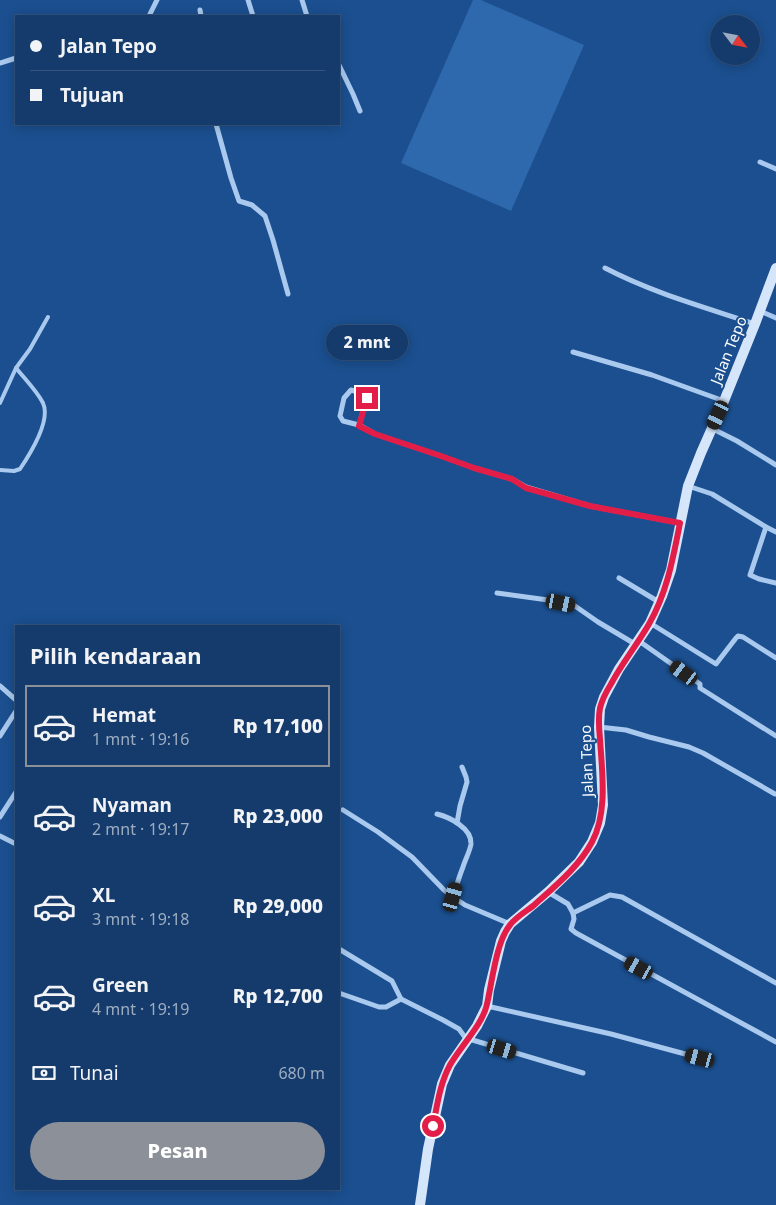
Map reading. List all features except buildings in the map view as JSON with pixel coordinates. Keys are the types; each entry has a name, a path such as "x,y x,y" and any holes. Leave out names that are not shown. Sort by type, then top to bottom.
{"street":[{"path":"150,15 158,0"},
{"path":"248,0 253,15"},
{"path":"302,0 307,15"},
{"path":"200,10 201,15"},
{"path":"0,63 15,58"},
{"path":"340,67 360,112"},
{"path":"216,125 230,178 239,201 252,206 265,216 288,294"},
{"path":"760,162 776,169"},
{"path":"605,268 641,286 755,324"},
{"name":"Jalan Tepo","path":"420,1205 428,1149 442,1084 450,1065 487,1006 489,990 505,932 510,924 548,892 578,862 592,842 600,824 603,805 599,727 600,709 604,697 619,669 650,623 659,602 671,570 688,486 700,453 724,402 776,268"},
{"path":"760,311 776,318"},
{"path":"573,352 652,375 724,402"},
{"path":"359,426 367,398 365,394 351,390 344,398 340,416 344,421 375,434 512,479 526,488 590,506 680,523"},
{"path":"711,428 737,441 776,465"},
{"path":"688,486 712,494 776,532"},
{"path":"766,527 750,575 776,583"},
{"path":"619,578 659,602"},
{"path":"497,593 575,606 598,622 637,642 700,684 700,688 776,736"},
{"path":"650,623 716,664 738,636 744,637 776,658"},
{"path":"0,686 15,699"},
{"path":"0,736 15,713"},
{"path":"599,727 626,730 689,746 703,752 775,794"},
{"path":"457,823 467,782 462,767"},
{"path":"0,817 15,794"},
{"path":"343,810 378,832 412,857 453,897 465,905 510,924"},
{"path":"437,814 448,817 457,823 469,834 471,843 453,897"},
{"path":"0,836 15,844"},
{"path":"548,892 568,904 574,919 571,929 576,934 776,1042"},
{"path":"573,913 610,895 622,897 776,982"},
{"path":"340,950 392,981 401,999 444,1020 459,1029 468,1039 582,1073"},
{"path":"340,993 379,1007 401,999"},
{"path":"487,1006 611,1034 700,1058"}],"lane":[{"path":"0,402 16,368 30,349 48,317"},
{"path":"0,470 14,471 20,469 40,431 44,418 43,404 16,368"}],"shaded area":[{"path":"473,0 481,0 584,45 511,211 401,163"}],"route":[{"path":"367,398 359,426 375,434 512,479 526,488 590,506 680,523 671,570 662,596 650,623 619,669 604,697 600,709 599,727 603,805 600,824 592,842 578,862 548,892 510,924 505,932 489,990 487,1006 477,1026 445,1074 433,1126"}]}
